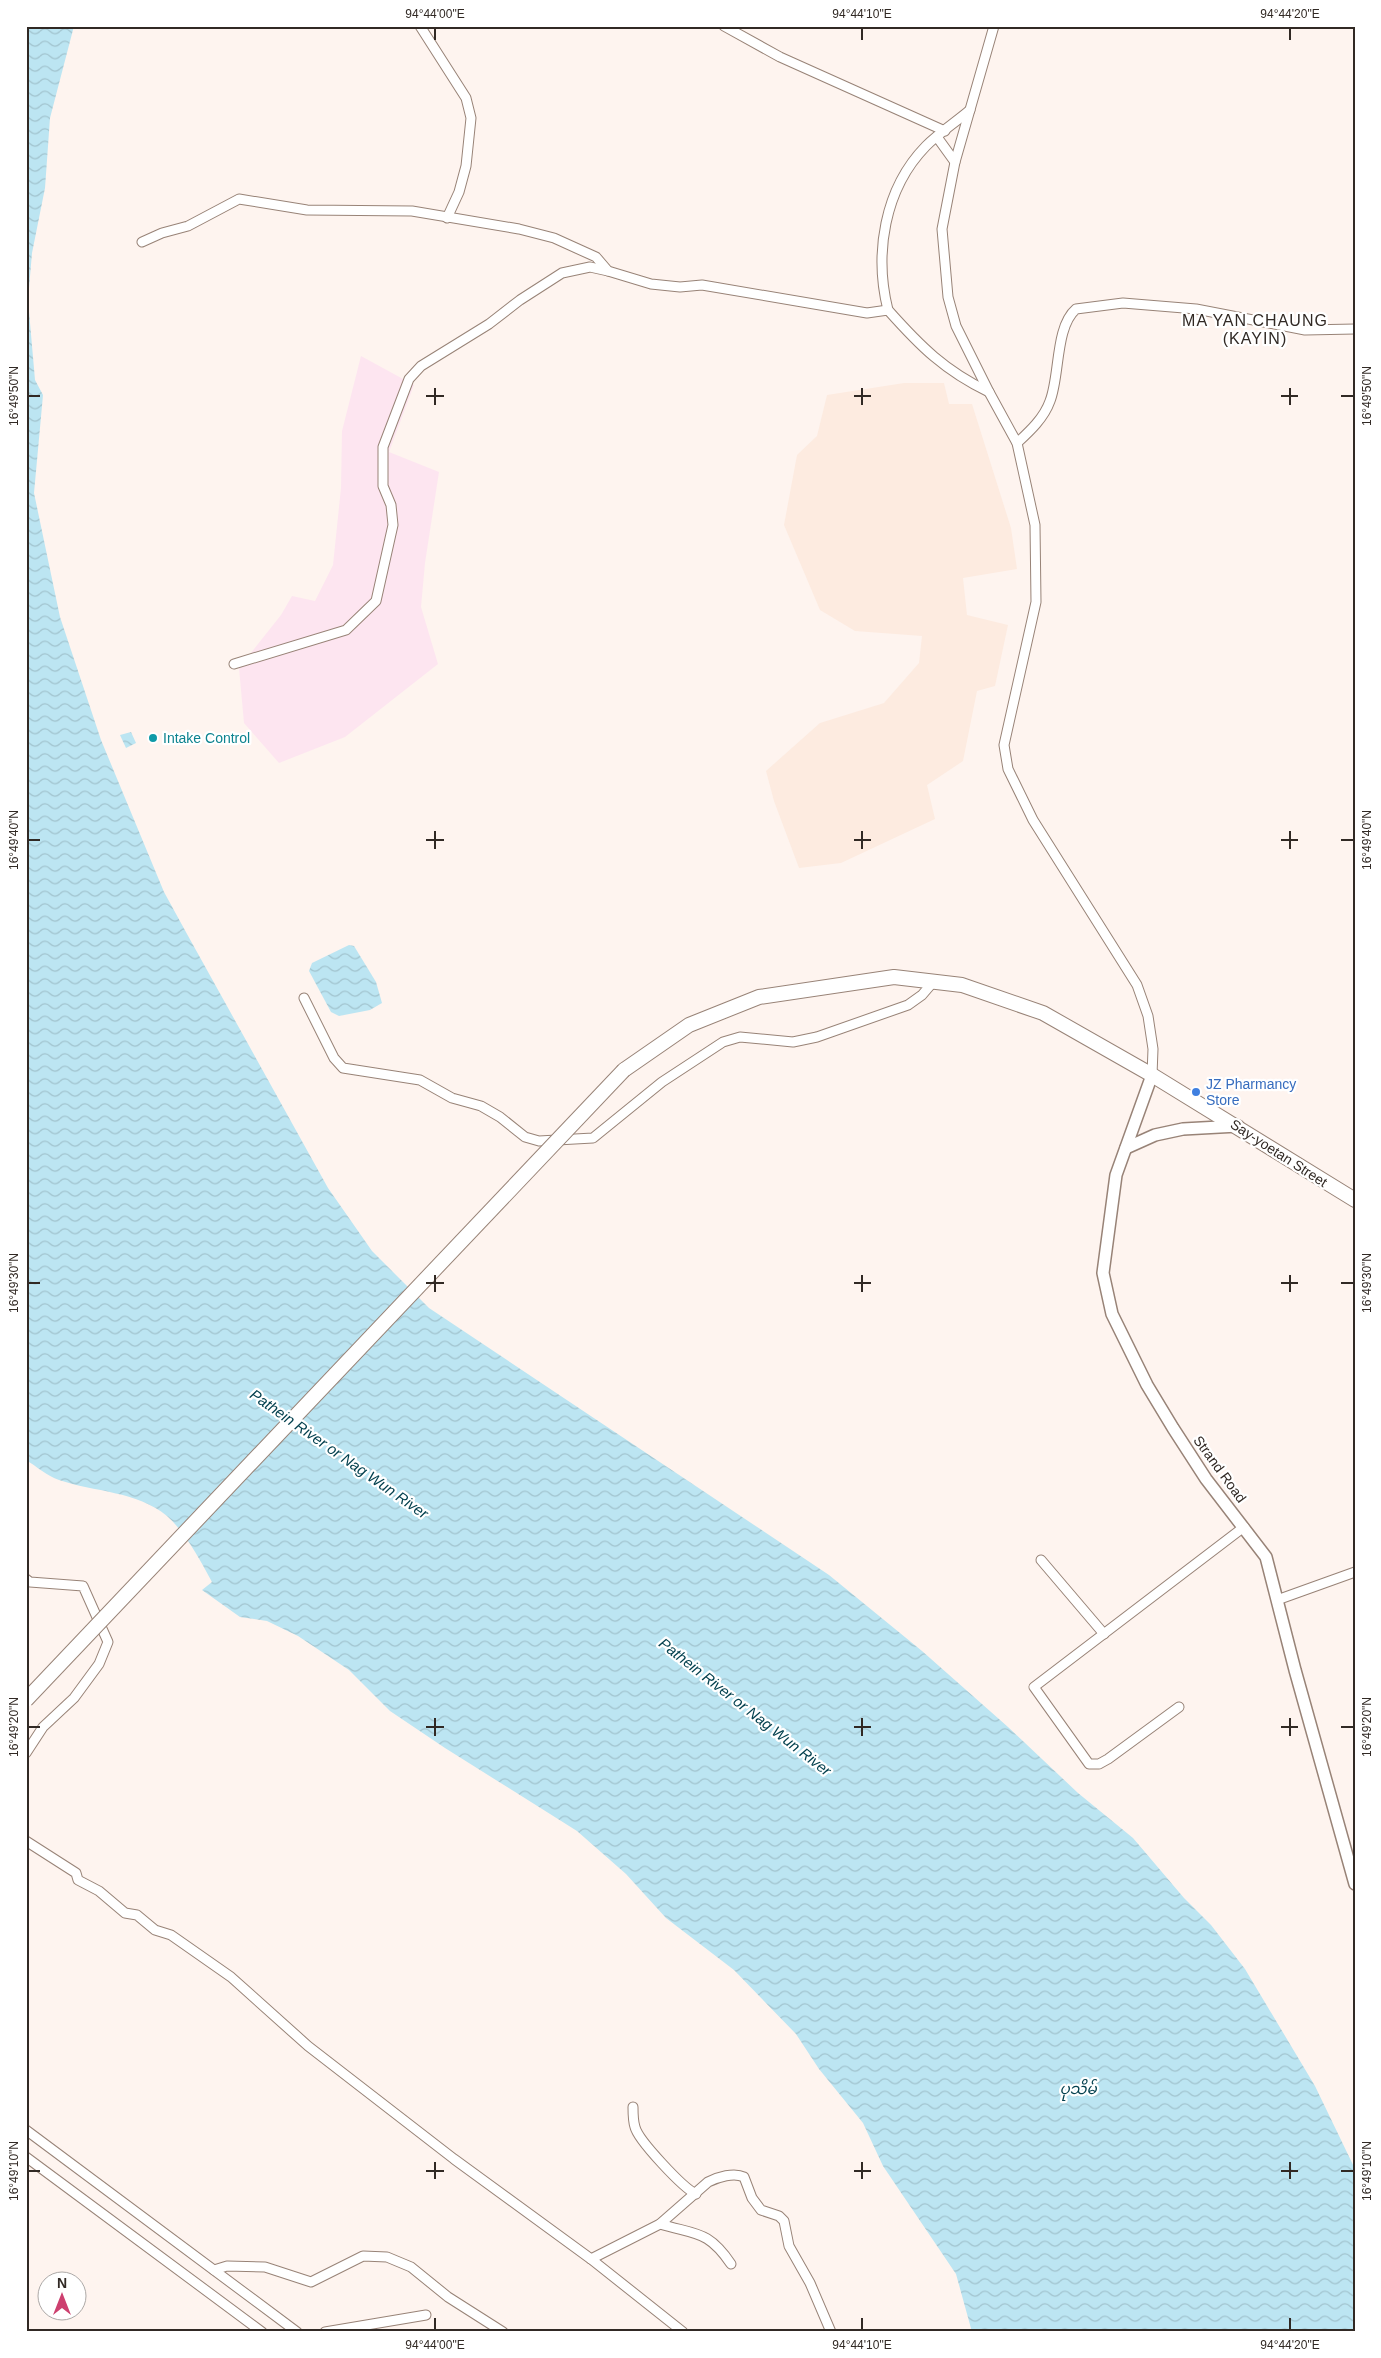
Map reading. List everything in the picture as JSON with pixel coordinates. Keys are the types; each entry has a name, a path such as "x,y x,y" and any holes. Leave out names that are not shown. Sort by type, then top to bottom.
{"highway":[{"name":"Say-yoetan Street","path":"26,1700 624,1070 689,1025 759,997 894,977 962,985 1043,1013 1152,1074 1355,1200"}],"main road":[{"name":"Strand Road","path":"1152,1074 1116,1175 1103,1273 1112,1314 1147,1386 1162,1411 1206,1479 1266,1557 1355,1884"},
{"path":"1126,1148 1155,1135 1183,1129 1238,1126"}],"street":[{"path":"420,26 466,98 471,118 466,166 459,192 447,218"},
{"path":"724,26 780,57 945,131"},
{"path":"994,26 955,162 942,229 948,297 956,326 1017,443 1035,525 1036,602 1004,745 1008,769 1033,820 1137,985 1148,1016 1152,1041 1152,1074"},
{"path":"970,110 914,159 892,197 883,241 882,289 888,310 946,368 963,380 989,392"},
{"path":"937,137 955,162"},
{"path":"142,242 162,232 188,226 239,199 307,210 412,211 519,229 554,238 596,257 608,271"},
{"path":"234,664 346,630 376,601 393,525 391,505 383,486 383,447 409,379 421,366 435,356 456,346 520,300 562,273 590,268 608,271 651,284 680,287 702,285 867,313 888,310"},
{"path":"1017,443 1036,426 1050,401 1065,326 1076,309 1123,303 1196,309 1305,330 1355,329"},
{"path":"304,998 334,1058 342,1068 420,1080 452,1098 481,1106 500,1117 525,1137 539,1141 593,1138 662,1082 723,1042 740,1037 793,1042 817,1038 908,1005 922,995 934,982"},
{"path":"1179,1707 1099,1764 1089,1764 1034,1687 1244,1527"},
{"path":"1041,1560 1104,1634"},
{"path":"1277,1600 1355,1572"},
{"path":"26,1579 30,1582 83,1586 108,1642 99,1664 79,1691 43,1726 26,1753"},
{"path":"26,1841 76,1873 78,1880 99,1891 125,1913 137,1915 155,1930 171,1935 231,1977 308,2046 454,2159 591,2259 683,2332"},
{"path":"633,2107 635,2129 671,2174 687,2190 696,2194"},
{"path":"26,2130 297,2332"},
{"path":"26,2156 262,2332"},
{"path":"591,2259 660,2224 708,2182 717,2177 740,2175 744,2178 752,2198 761,2210 779,2216 784,2221 788,2246 810,2283 831,2332"},
{"path":"660,2224 710,2239 718,2246 731,2264"},
{"path":"214,2270 227,2266 265,2267 286,2276 311,2282 362,2256 387,2257 411,2267 448,2297 503,2332"},
{"path":"325,2332 426,2314"}],"shaded area":[{"path":"361,356 414,385 389,452 439,472 425,563 421,607 438,664 345,737 279,763 244,723 239,668 281,615 292,596 315,601 333,565 341,488 342,431"},
{"path":"904,383 944,383 949,404 972,404 1011,528 1017,569 963,578 967,615 1008,625 995,686 977,691 963,761 927,785 935,819 841,863 799,868 774,801 766,771 820,723 884,703 919,663 922,636 855,631 820,610 784,525 797,455 817,436 827,395"}],"water":[{"name":"ပုသိမ်","path":"26,26 74,26 50,118 45,188 32,253 28,300 35,380 43,395 34,493 60,617 101,740 164,892 328,1188 372,1251 429,1308 829,1575 922,1651 1008,1727 1078,1793 1133,1838 1184,1898 1211,1925 1245,1969 1315,2086 1355,2169 1355,2332 972,2332 956,2274 883,2166 863,2123 819,2069 796,2034 734,1970 666,1918 626,1874 577,1831 390,1711 349,1670 298,1636 267,1621 240,1617 202,1590 212,1582 186,1539 167,1516 155,1508 129,1497 72,1484 55,1478 26,1460"},
{"path":"131,732 136,743 126,748 120,735"},
{"path":"349,945 354,946 376,982 382,1003 370,1010 339,1016 331,1012 309,971 312,963"}],"place":[{"name":"Intake Control","path":"153,738"},
{"name":"JZ Pharmancy Store","path":"1196,1092"}],"district":[{"name":"MA YAN CHAUNG (KAYIN)","path":"1255,329"}],"water label":[{"name":"Pathein River or Nag Wun River","path":"339,1454"},
{"name":"Pathein River or Nag Wun River","path":"745,1707"}]}
